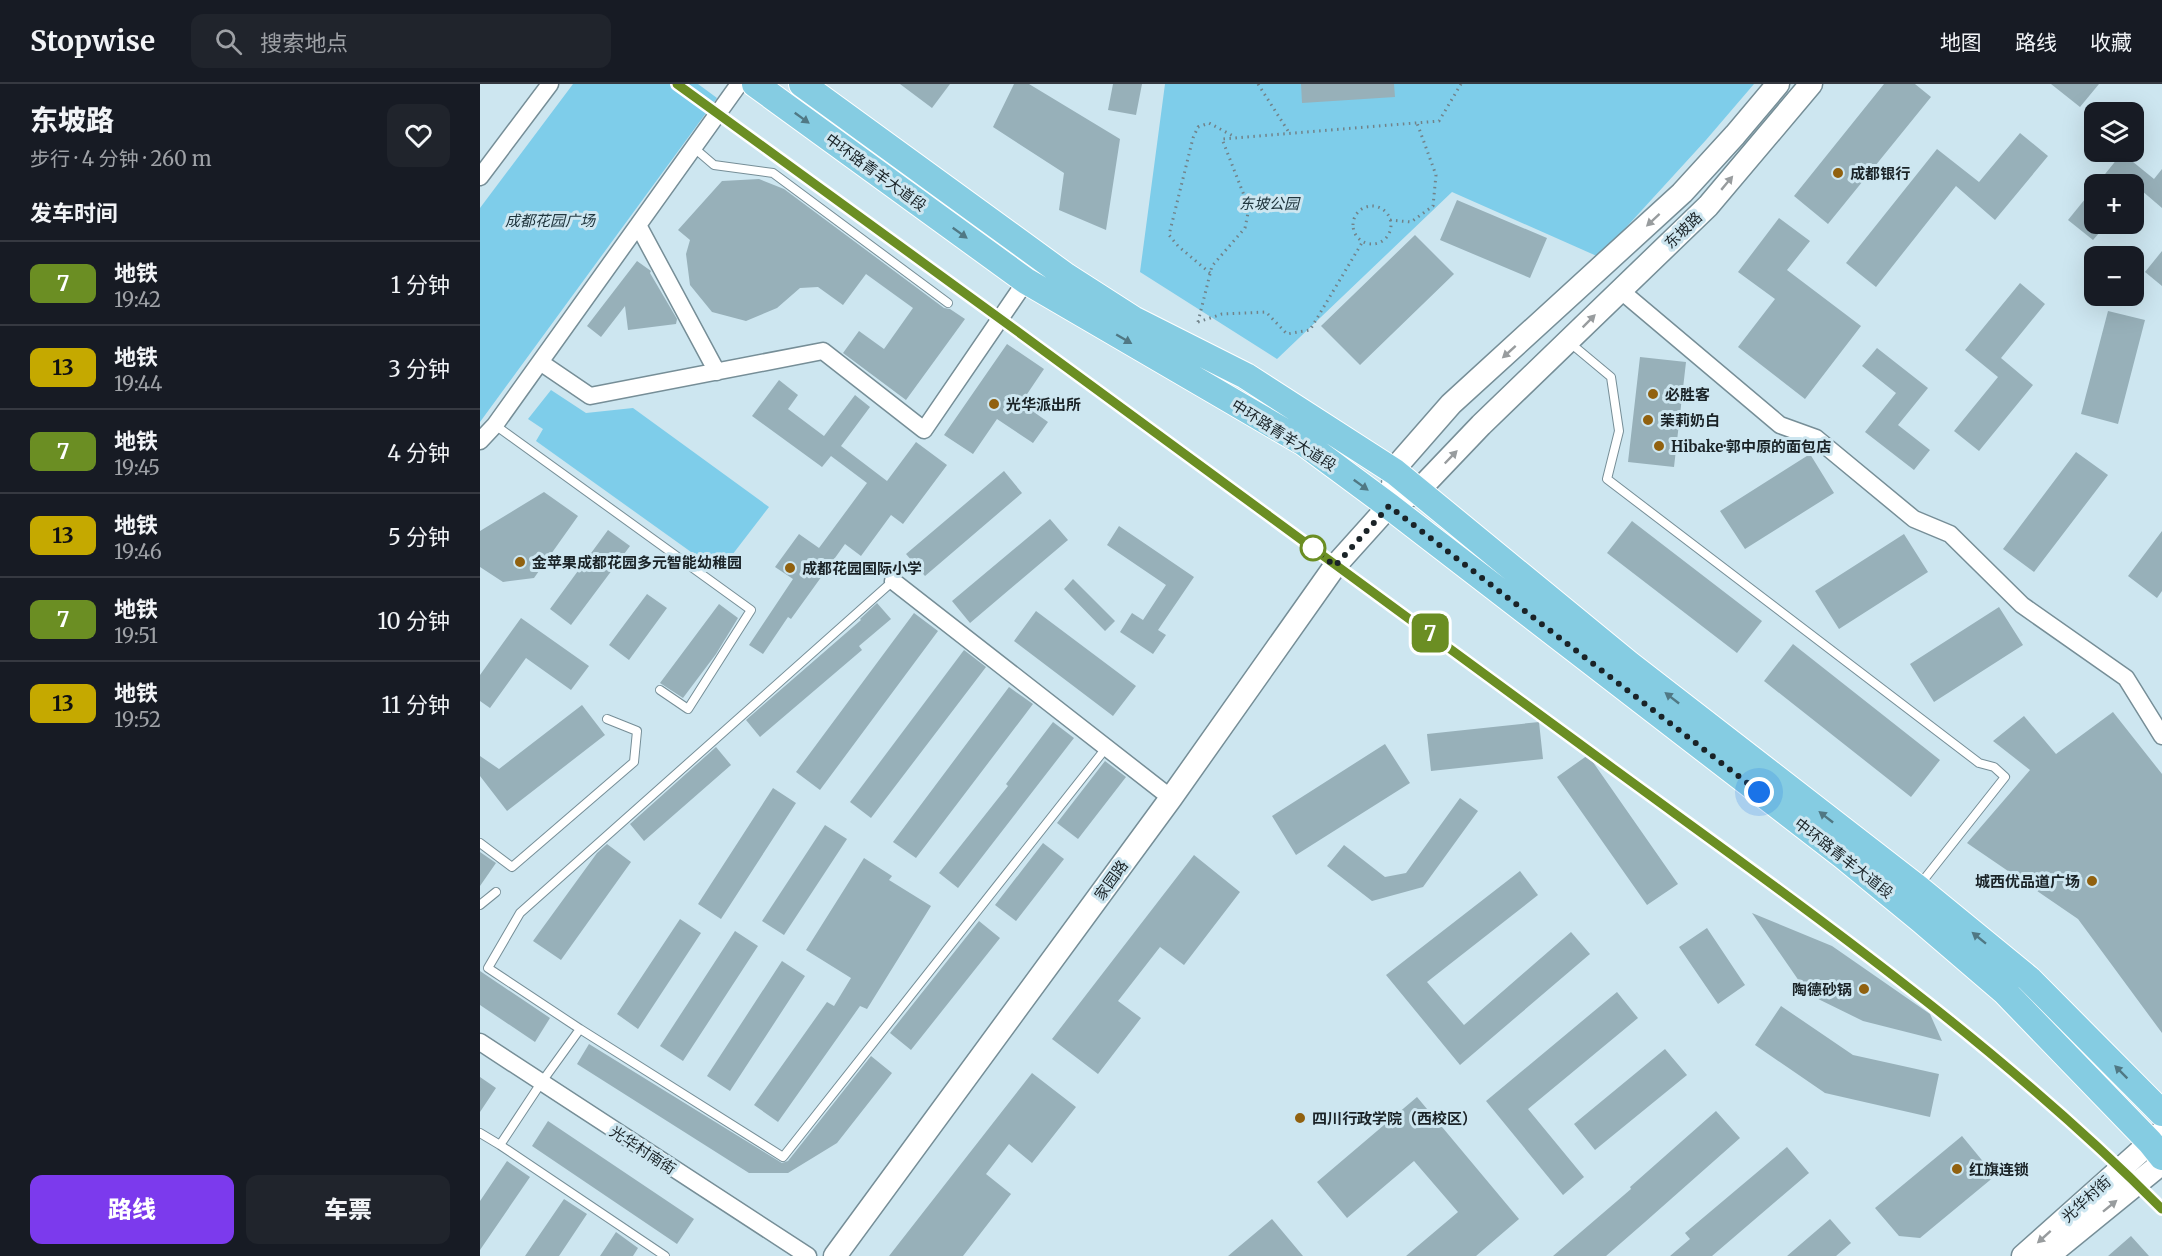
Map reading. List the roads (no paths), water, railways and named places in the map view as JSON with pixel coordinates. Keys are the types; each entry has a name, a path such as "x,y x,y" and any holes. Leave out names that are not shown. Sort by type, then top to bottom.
{"main road":[{"name":"中环路青羊大道段","path":"755,84 1026,281 1304,443 1389,506 1843,856 1921,920 2004,992 2159,1149"},
{"name":"中环路青羊大道段","path":"802,84 1066,276 1133,319 1246,376 1395,472 1629,664 1917,888 2029,979 2162,1113"},
{"name":"东坡路","path":"1389,506 1395,472 1402,460 1451,404 1682,193 1778,84"},
{"name":"东坡路","path":"1389,506 1418,491 1481,425 1708,206 1811,84"},
{"name":"家园路","path":"835,1256 1171,798 1335,566 1389,506"},
{"name":"光华村街","path":"2023,1256 2159,1149"},
{"name":"光华村街","path":"2048,1256 2159,1149"}],"street":[{"path":"480,177 550,84"},
{"path":"480,441 495,425 739,84"},
{"path":"638,225 717,372"},
{"path":"540,362 590,396 823,351 924,430 1026,281"},
{"path":"1620,290 1780,425 1816,438 1914,519 1950,534 2022,605 2126,678 2162,736"},
{"path":"892,581 1171,798"},
{"name":"光华村南街","path":"480,1042 808,1256"}],"lane":[{"path":"693,147 714,165 772,173 948,303"},
{"path":"1569,341 1611,377 1619,431 1607,478 1978,763 1994,767 2005,777 1917,888"},
{"path":"495,425 751,610 688,710 660,690"},
{"path":"892,581 520,913 488,968 783,1157 1106,748"},
{"path":"480,843 512,867 634,762 637,731 607,719"},
{"path":"480,905 496,892"},
{"path":"500,1145 580,1029"},
{"path":"480,1134 500,1145 665,1256"}],"metro line":[{"name":"7","path":"677,84 1332,561 1915,991 2033,1089 2162,1209"}],"place":[{"name":"成都银行","path":"1838,173"},
{"name":"必胜客","path":"1653,394"},
{"name":"光华派出所","path":"994,404"},
{"name":"茉莉奶白","path":"1648,420"},
{"name":"Hibake·郭中原的面包店","path":"1659,446"},
{"name":"金苹果成都花园多元智能幼稚园","path":"520,562"},
{"name":"成都花园国际小学","path":"790,568"},
{"name":"城西优品道广场","path":"2092,881"},
{"name":"陶德砂锅","path":"1864,989"},
{"name":"四川行政学院（西校区）","path":"1300,1118"},
{"name":"红旗连锁","path":"1957,1169"}],"park label":[{"name":"东坡公园","path":"1269,203"},
{"name":"成都花园广场","path":"550,220"}]}
